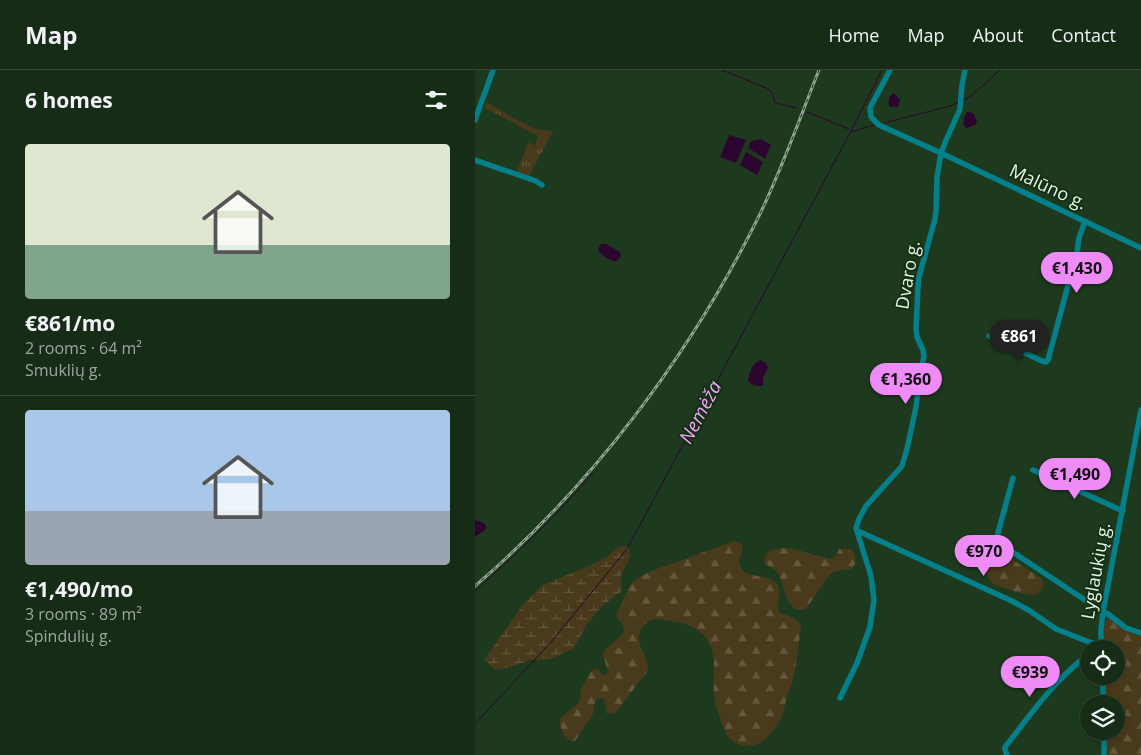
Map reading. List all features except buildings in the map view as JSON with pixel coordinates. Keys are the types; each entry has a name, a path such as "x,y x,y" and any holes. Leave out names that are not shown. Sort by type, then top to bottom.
{"street":[{"path":"475,120 493,70"},
{"name":"Malūno g.","path":"890,70 870,108 871,117 879,125 1141,248"},
{"name":"Dvaro g.","path":"858,531 857,523 866,506 902,466 912,428 924,357 916,329 919,277 935,219 937,177 941,153 960,109 965,70"},
{"path":"475,160 542,185"},
{"path":"989,336 1042,361 1048,360 1085,221"},
{"name":"Lyglaukių g.","path":"1100,640 1103,612 1140,424 1141,410"},
{"path":"1033,470 1119,510 1123,510"},
{"path":"1013,478 996,540 1108,614 1126,628 1141,633"},
{"path":"840,698 851,677 870,627 874,600 871,576 858,531"},
{"path":"858,531 1012,601 1056,629 1084,640"},
{"path":"1007,755 1005,748 1032,712 1057,681 1080,661"},
{"path":"1104,740 1104,755"}],"green space":[{"path":"486,102 536,129 553,131 529,176 517,172 528,142 535,146 538,136 484,108"},
{"path":"973,537 980,539 1041,578 1044,584 1040,591 1036,594 1027,595 993,584 984,569 969,557 962,547 962,543 965,540"},
{"path":"734,541 742,545 739,563 742,570 746,573 768,578 776,583 779,591 778,605 780,613 795,619 801,626 792,685 787,695 782,716 769,735 755,745 750,746 738,744 729,738 722,723 715,699 713,651 706,637 687,625 655,619 646,623 639,636 647,661 647,672 615,713 607,713 604,699 597,699 593,714 575,741 566,738 560,726 561,718 578,703 582,688 592,670 598,669 602,675 606,675 608,672 603,655 604,651 623,634 623,627 616,616 631,584 653,571"},
{"path":"628,546 630,557 621,576 622,591 602,606 588,623 573,649 550,659 530,660 496,670 484,660 522,606 543,585 607,557 619,547"},
{"path":"774,549 795,549 830,559 836,556 839,549 851,549 855,556 855,563 853,568 830,574 806,609 799,610 790,604 778,573 765,564 764,558 767,553"},
{"path":"1107,619 1110,619 1121,628 1141,637 1141,755 1106,755 1106,740 1125,740 1125,695 1105,695 1105,685 1125,685 1125,640 1104,640 1104,625"}],"shaded area":[{"path":"894,93 900,100 898,107 890,107 889,99"},
{"path":"967,112 974,114 977,122 975,125 967,128 964,126 964,117"},
{"path":"729,135 746,140 736,163 720,157"},
{"path":"761,139 771,145 765,159 748,148 751,141"},
{"path":"746,152 763,162 757,175 740,165"},
{"path":"601,244 606,244 620,252 621,256 617,261 601,254 598,249"},
{"path":"760,360 768,368 763,378 763,385 757,386 748,381 751,369"},
{"path":"475,520 485,524 486,528 475,537"}],"waterway":[{"path":"722,70 766,88 772,92 775,102 797,108"},
{"name":"Nemėža","path":"475,724 552,641 627,549 882,70"},
{"path":"964,100 1000,70"},
{"path":"884,123 959,102"},
{"path":"807,112 849,129"},
{"path":"851,132 874,125"},
{"path":"475,591 536,534 593,473"}],"railway":[{"path":"475,586 559,506 634,417 668,370 730,271 757,220 782,165 819,70"}]}
